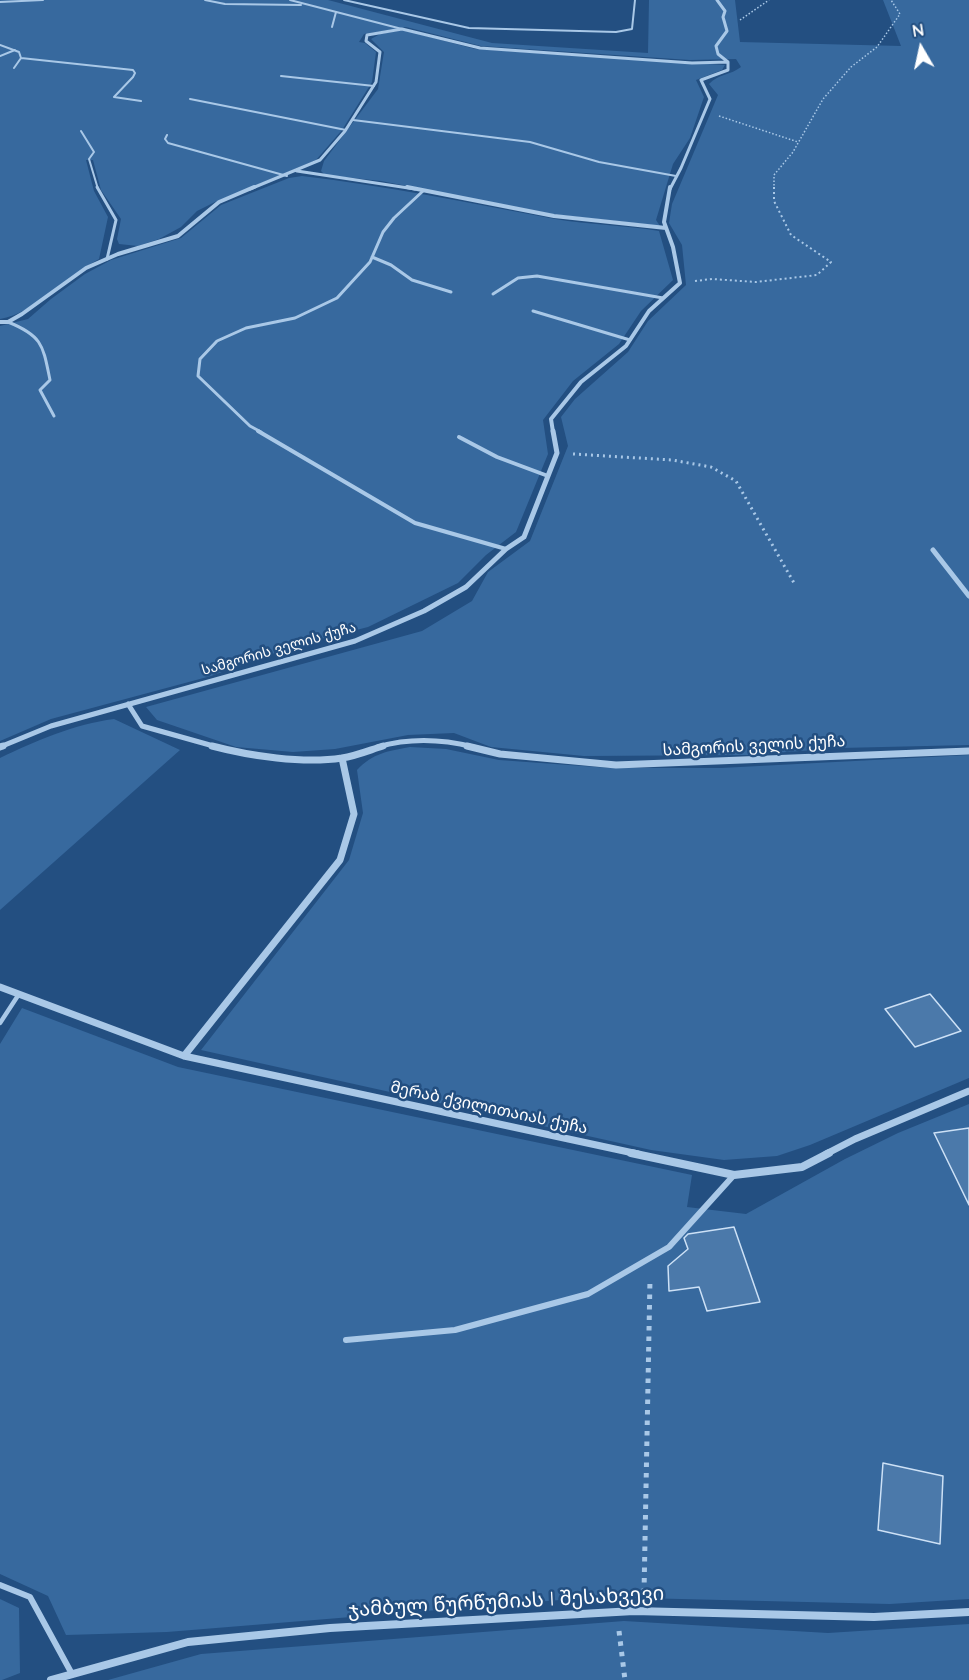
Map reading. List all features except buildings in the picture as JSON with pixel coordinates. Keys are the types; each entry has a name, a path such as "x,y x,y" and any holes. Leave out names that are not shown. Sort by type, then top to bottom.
{"street":[{"path":"717,0 725,11 723,17 727,31 716,46 718,54 728,62"},
{"path":"0,322 8,322 22,314 86,268 178,236 219,202 320,160 346,130 374,86 380,52 366,41 367,35 402,29 480,48 692,63 728,62"},
{"path":"557,453 551,419 580,382 626,346 649,311 680,283 664,222 670,186 710,99 701,80 728,70 728,62"},
{"path":"296,171 423,191 554,216 666,228"},
{"name":"სამგორის ველის ქუჩა","path":"0,747 51,726 355,641 424,611 466,587 506,549 524,537 557,453"},
{"path":"933,550 969,596"},
{"name":"სამგორის ველის ქუჩა","path":"128,705 142,726 238,753 285,759 342,758 398,741 448,741 500,754 616,765 969,751"},
{"path":"184,1056 340,860 354,814 342,758"},
{"name":"მერაბ ქვილითაიას ქუჩა","path":"0,987 184,1056 734,1175 802,1167 855,1139 969,1091"},
{"name":"ჯამბულ წურწუმიას I შესახვევი","path":"51,1680 188,1642 330,1628 644,1611 874,1617 969,1612"}],"lane":[{"path":"0,2 43,0"},
{"path":"205,0 225,4 311,6"},
{"path":"290,0 402,29"},
{"path":"344,0 461,27 616,32 632,29 635,0"},
{"path":"333,27 336,12"},
{"path":"0,45 19,52 21,58"},
{"path":"0,56 15,50"},
{"path":"14,68 21,58"},
{"path":"21,58 133,70 135,73 133,77 114,97 141,102"},
{"path":"281,76 374,86"},
{"path":"190,99 346,130"},
{"path":"352,120 530,142 599,162 676,176"},
{"path":"81,131 94,152 90,159 98,190 116,220 107,259"},
{"path":"168,135 165,139 168,143 286,176"},
{"path":"423,191 394,218 383,232 372,257 337,298 295,318 246,328 217,341 200,360 198,376 250,426 415,523 506,549"},
{"path":"372,257 391,265 412,280 452,292"},
{"path":"493,294 518,278 537,276 663,298"},
{"path":"533,311 630,340"},
{"path":"8,322 27,329 42,341 50,380 40,390 54,416"},
{"path":"459,437 497,456 548,476"},
{"path":"0,1023 19,994"},
{"path":"346,1340 455,1330 588,1294 669,1247 734,1175"},
{"path":"0,1585 30,1597 72,1674"}],"path":[{"path":"727,31 754,8 769,0"},
{"path":"680,283 712,279 756,282 817,275 831,262 791,235 774,201 774,175 823,99 851,67 878,47 900,14 891,0"},
{"path":"705,111 798,141"},
{"path":"557,453 672,460 711,467 736,481 794,583"},
{"path":"644,1611 647,1348 652,1257"},
{"path":"617,1612 625,1680"}],"shaded area":[{"path":"0,0 328,0 492,43 648,53 649,0 735,0 740,42 901,46 883,0 969,0 969,745 840,748 747,755 584,756 491,747 454,733 408,735 335,749 293,752 236,747 157,720 146,707 422,631 472,601 488,572 530,541 568,446 561,417 575,399 628,352 648,321 686,285 682,245 669,223 672,204 718,95 709,84 716,78 741,67 736,59 690,60 481,46 406,27 364,34 359,42 365,43 376,52 372,82 342,130 316,160 197,211 181,227 159,239 138,246 119,244 117,239 121,219 101,190 93,160 86,160 94,191 108,217 99,259 38,302 0,319"},
{"path":"403,30 475,49 725,65 722,70 696,80 704,97 690,138 673,164 656,220 660,226 552,214 381,181 325,175 321,171 324,161 378,89 384,52 371,39 380,34"},
{"path":"302,176 397,190 568,221 659,231 673,280 641,311 619,344 573,381 543,420 548,454 516,532 486,555 458,583 368,627 294,646 211,676 51,719 0,741 0,326 28,319 85,274 111,260 181,238 221,205 289,178"},
{"path":"114,719 180,750 0,910 0,758 56,734 99,721"},
{"path":"410,747 446,749 499,760 610,768 721,768 969,755 969,1078 810,1145 777,1156 724,1160 651,1150 201,1050 349,860 363,813 357,770 375,756"},
{"path":"22,1008 178,1067 692,1175 687,1207 746,1214 845,1159 898,1133 969,1104 969,1599 890,1604 597,1597 167,1632 66,1635 48,1596 0,1574 0,1044"},
{"path":"0,1599 19,1608 20,1673 2,1680 0,1680"},
{"path":"624,1621 828,1633 969,1624 969,1680 108,1680 201,1654"}]}
